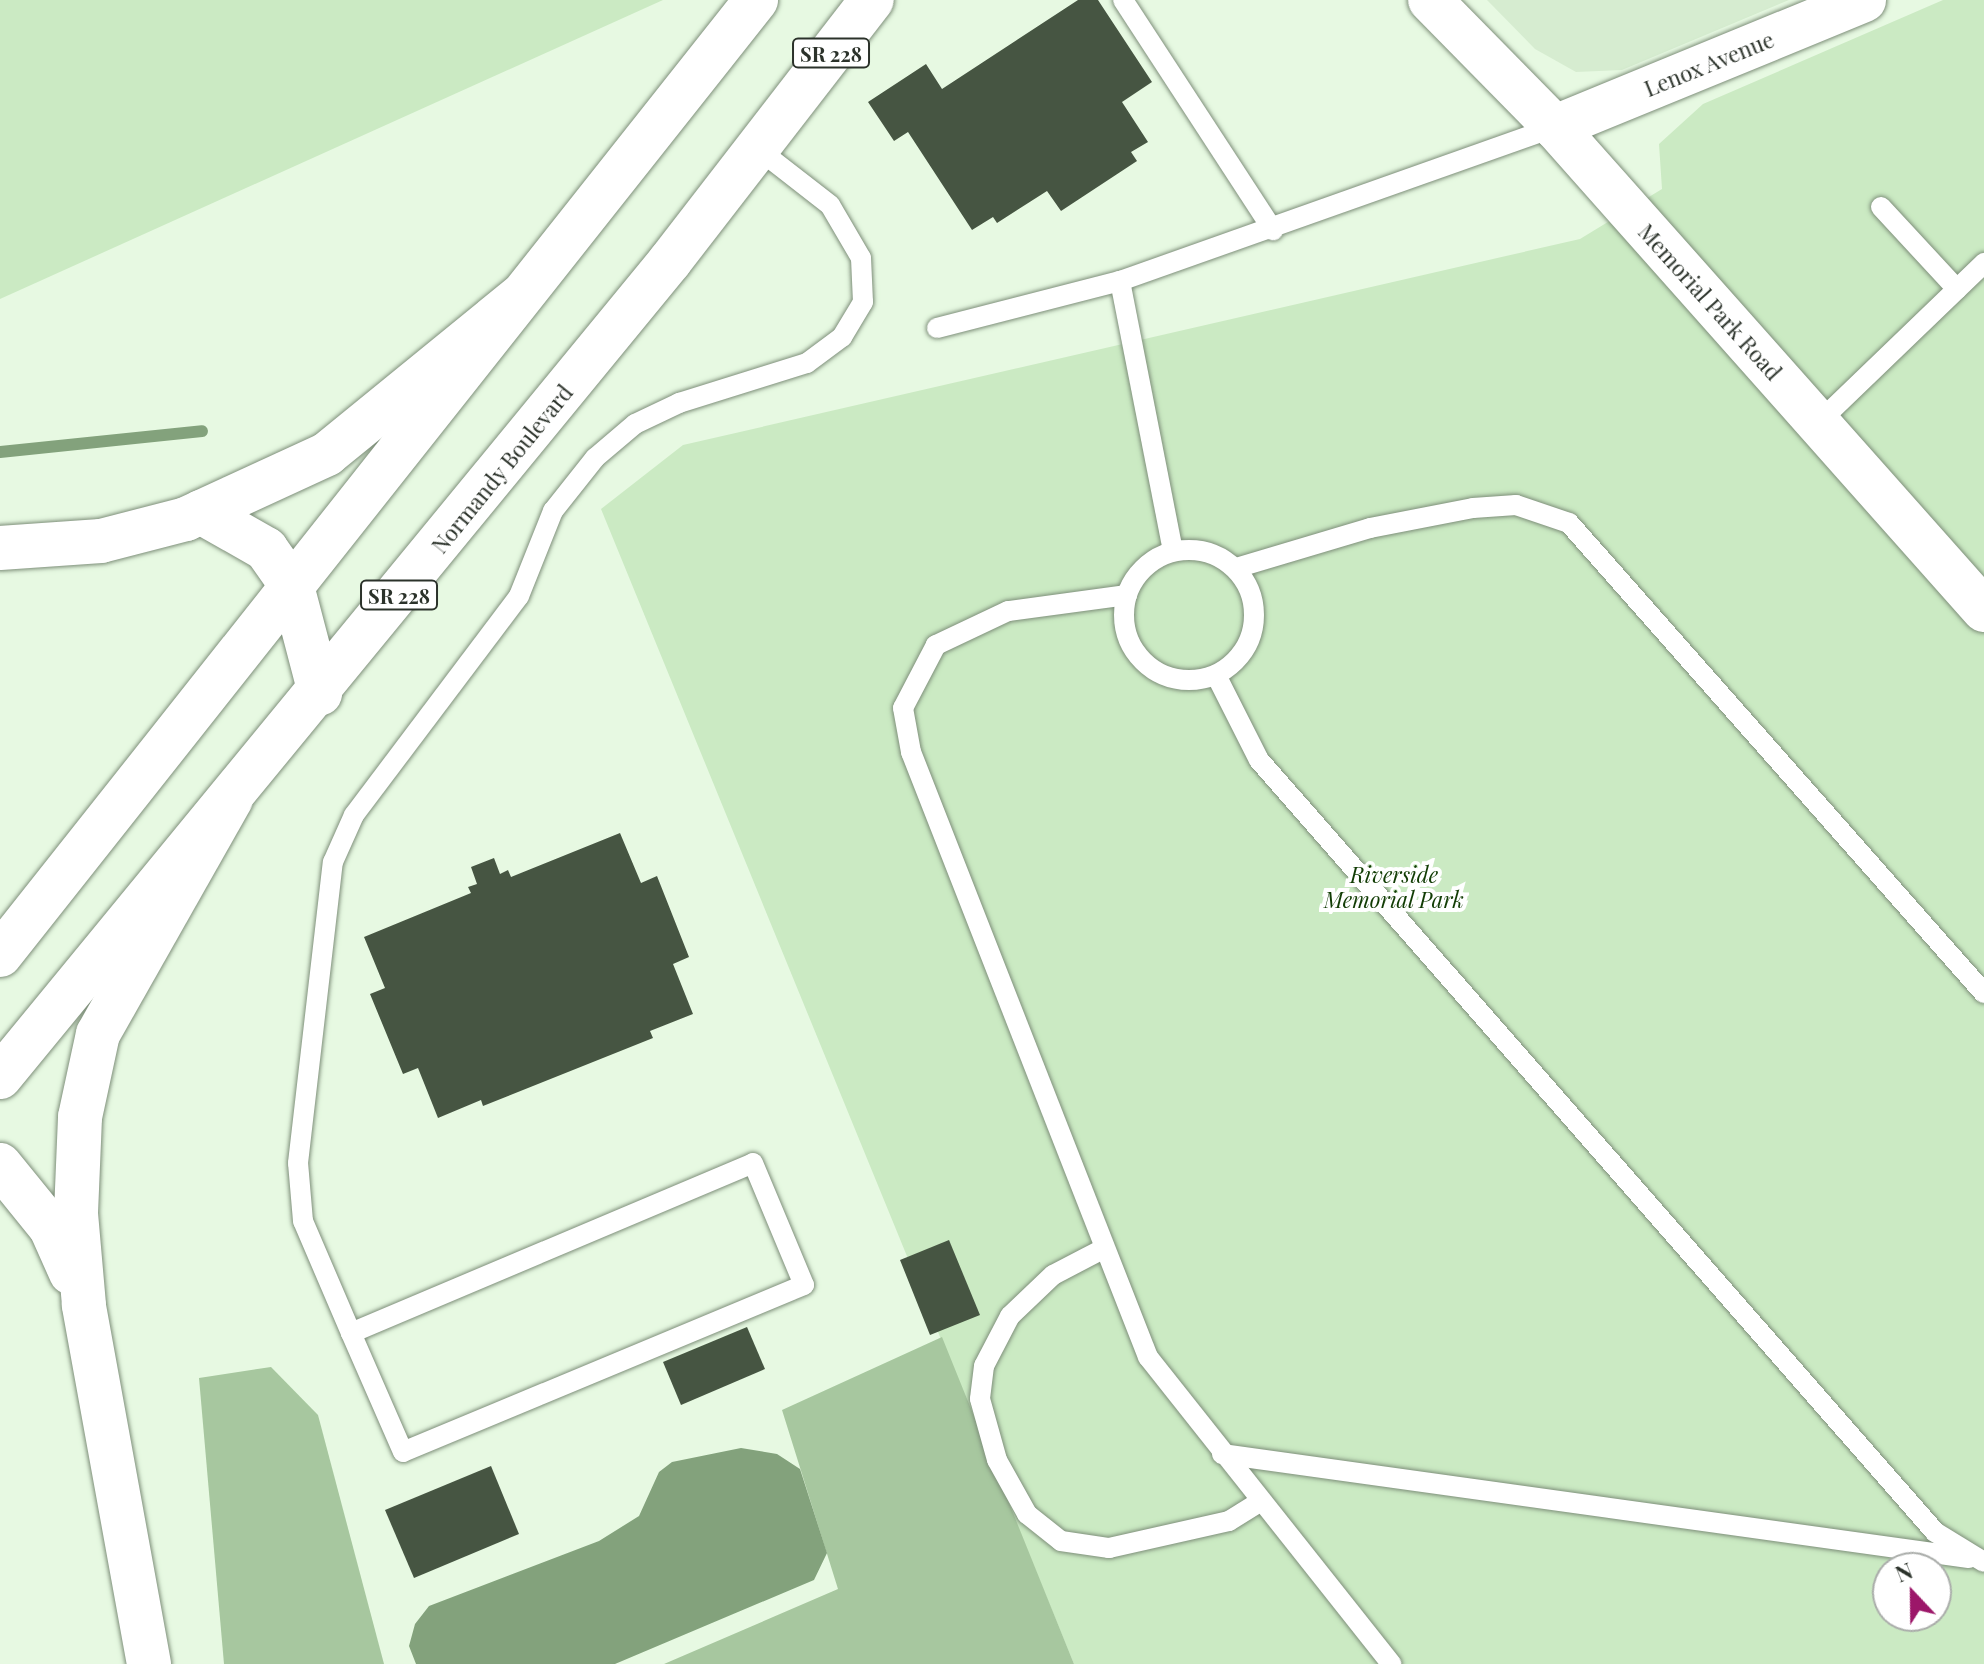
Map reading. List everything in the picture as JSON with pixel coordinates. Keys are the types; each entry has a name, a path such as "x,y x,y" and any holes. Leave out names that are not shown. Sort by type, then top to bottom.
{"main road":[{"path":"0,955 756,0"},
{"name":"Normandy Boulevard","path":"0,1077 320,693 758,149 872,0"},
{"name":"Memorial Park Road","path":"1430,0 1555,127 1984,610"},
{"name":"Lenox Avenue","path":"1555,127 1864,0"},
{"path":"0,548 101,541 201,512 327,454 521,296"},
{"path":"201,512 266,549 292,586 320,693"},
{"path":"149,1664 84,1305 76,1213 80,1117 98,1034 231,799"},
{"path":"0,1165 51,1228 84,1305"}],"lane":[{"path":"1123,0 1273,230"},
{"path":"937,328 1120,281 1273,230 1555,127"},
{"path":"351,1333 753,1163 804,1285 403,1452 351,1333 303,1221 298,1163 333,862 354,815 519,596 553,511 595,458 635,424 679,403 807,363 842,337 863,302 861,258 830,205 758,149"},
{"path":"1881,207 1957,289"},
{"path":"1818,423 1984,263"},
{"path":"1120,281 1173,550"},
{"path":"1236,568 1370,528 1473,508 1516,505 1569,523 1984,993"},
{"path":"1173,550 1217,555 1236,568 1255,606 1254,627 1234,664 1216,675 1174,679 1139,657 1123,617 1127,595 1136,575 1173,550"},
{"path":"1127,595 1056,601 969,625 936,645 903,708 911,752 1103,1249 1148,1357 1391,1664"},
{"path":"1216,675 1259,760 1935,1532 1978,1560"},
{"path":"1103,1249 1053,1275 1010,1316 984,1366 980,1399 997,1460 1027,1514 1061,1541 1109,1548 1229,1521 1260,1502"},
{"path":"1222,1454 1978,1560"}],"shaded area":[{"path":"1487,0 1789,0 1622,70 1576,72 1535,49"},
{"path":"942,1337 1074,1664 664,1664 838,1589 782,1410"},
{"path":"271,1367 318,1415 384,1664 224,1664 199,1378"},
{"path":"741,1448 777,1454 800,1469 827,1553 814,1580 615,1664 416,1664 409,1646 415,1624 429,1606 599,1541 639,1516 659,1472 672,1462"}],"green space":[{"path":"0,0 663,0 0,299"},
{"name":"Riverside Memorial Park","path":"1943,0 1984,0 1984,1664 1074,1664 601,509 683,445 1580,239 1662,189 1659,144 1703,104"}],"building":[{"path":"1078,0 1098,0 1152,82 1122,102 1148,142 1131,152 1137,161 1061,211 1047,191 997,223 993,217 972,230 908,132 894,141 868,102 926,64 942,89"},
{"path":"620,833 641,883 657,876 689,957 673,964 693,1014 650,1031 653,1038 483,1106 481,1100 438,1118 418,1068 403,1074 370,994 385,988 364,937 471,893 468,887 477,884 471,867 494,858 500,874 508,870 511,877"},
{"path":"949,1240 980,1315 930,1335 900,1260"},
{"path":"747,1327 765,1369 681,1405 663,1362"},
{"path":"491,1466 519,1534 414,1578 385,1510"}],"waterway":[{"path":"0,452 202,431"}]}
